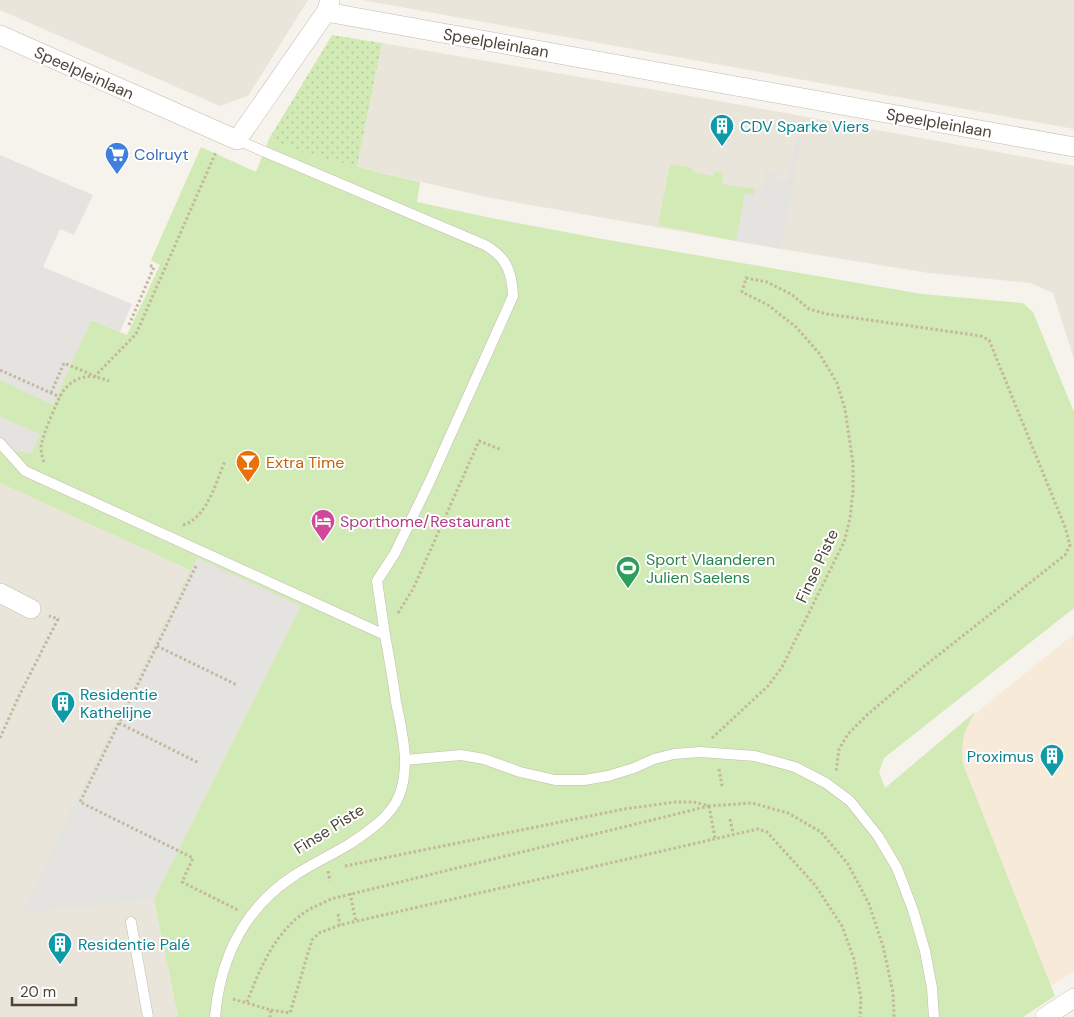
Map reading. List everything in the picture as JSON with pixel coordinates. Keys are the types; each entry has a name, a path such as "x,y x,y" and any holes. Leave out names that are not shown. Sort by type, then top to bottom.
{"street":[{"name":"Speelpleinlaan","path":"0,35 236,140 328,6 1074,147"},
{"path":"0,593 32,609"},
{"path":"1053,1015 1074,998"}],"lane":[{"path":"215,1017 217,994 224,966 236,938 250,916 269,894 293,876 370,831 389,812 399,796 405,760 377,581 395,553 513,296 513,280 507,266 498,252 484,244 236,140"},
{"path":"0,443 25,471 385,635"},
{"path":"405,760 461,755 484,759 520,772 555,780 584,780 608,776 634,768 654,759 674,754 700,752 755,756 795,767 826,782 850,801 878,836 897,868 913,910 924,951 932,988 934,1017"},
{"path":"131,922 148,1017"}],"path":[{"path":"46,465 42,457 41,447 60,397 68,385 76,379 85,376 95,376 136,334 207,172"},
{"path":"128,325 154,267 149,265"},
{"name":"Finse Piste","path":"700,752 717,733 768,686 782,667 844,542 854,491 850,436 845,409 837,383 819,353 796,327 768,305 742,292 746,278 767,282 791,294 809,309 827,314 981,336 989,340 993,346 1065,526 1070,545 1065,555 922,668"},
{"path":"136,334 141,337"},
{"path":"51,393 64,363 109,381"},
{"path":"0,370 60,397"},
{"path":"385,635 413,589 480,441 502,450"},
{"path":"180,526 197,518 203,510 225,461"},
{"path":"202,553 80,802 193,858 182,882 241,911 238,917"},
{"path":"0,738 58,620 32,609"},
{"path":"157,646 237,685"},
{"path":"120,723 199,763"},
{"path":"326,858 345,866 624,809 676,802 694,802 710,806"},
{"path":"247,1002 267,956 283,933 301,914 332,898 710,806 752,803 788,813 821,832 848,864 869,904 883,946 893,993 894,1017"},
{"path":"710,806 715,838"},
{"path":"730,819 734,834"},
{"path":"217,994 271,1010 290,1013 312,940 319,933 340,925 758,829 767,832 815,885 842,926 854,958 861,999 860,1017"},
{"path":"350,893 356,922"},
{"path":"338,914 340,925"},
{"path":"270,1017 271,1010"}],"shaded area":[{"path":"0,0 308,0 248,96 220,106 0,10"},
{"path":"362,0 1074,0 1074,129"},
{"path":"382,43 714,100 1074,166 1074,359 1053,293 1030,283 929,273 781,249 491,198 357,167"},
{"path":"797,135 802,136 781,249 736,241 745,193 754,195 755,189 763,190 766,170 777,172 776,180 788,181"},
{"path":"0,155 93,195 74,235 60,229 43,267 132,304 120,332 91,320 53,405 0,380"},
{"path":"0,416 40,434 32,453 0,450"},
{"path":"0,483 190,570 23,913 154,899 178,1017 0,1017"},
{"path":"197,558 301,606 154,899 22,913"},
{"path":"1074,634 1074,971 1005,1017 951,733"}],"green space":[{"path":"332,35 382,43 357,167 308,154 269,139"},
{"name":"Sport Vlaanderen Julien Saelens","path":"269,139 344,163 420,182 417,202 597,238 922,294 1023,303 1033,312 1074,412 1074,608 884,758 879,772 885,788 975,712 964,737 962,749 963,764 1055,996 1023,1017 178,1017 154,899 22,913 190,570 0,483 0,298 85,334 91,320 127,335 160,265 151,260 201,147 256,172"},
{"path":"670,164 693,168 692,172 713,176 715,171 723,173 722,184 755,189 754,195 745,194 736,241 658,225"}],"place":[{"name":"CDV Sparke Viers","path":"722,147"},
{"name":"Colruyt","path":"117,175"},
{"name":"Extra Time","path":"248,483"},
{"name":"Sporthome/Restaurant","path":"323,542"},
{"name":"Sport Vlaanderen Julien Saelens","path":"628,589"},
{"name":"Residentie Kathelijne","path":"63,724"},
{"name":"Proximus","path":"1052,777"},
{"name":"Residentie Palé","path":"60,965"}]}
